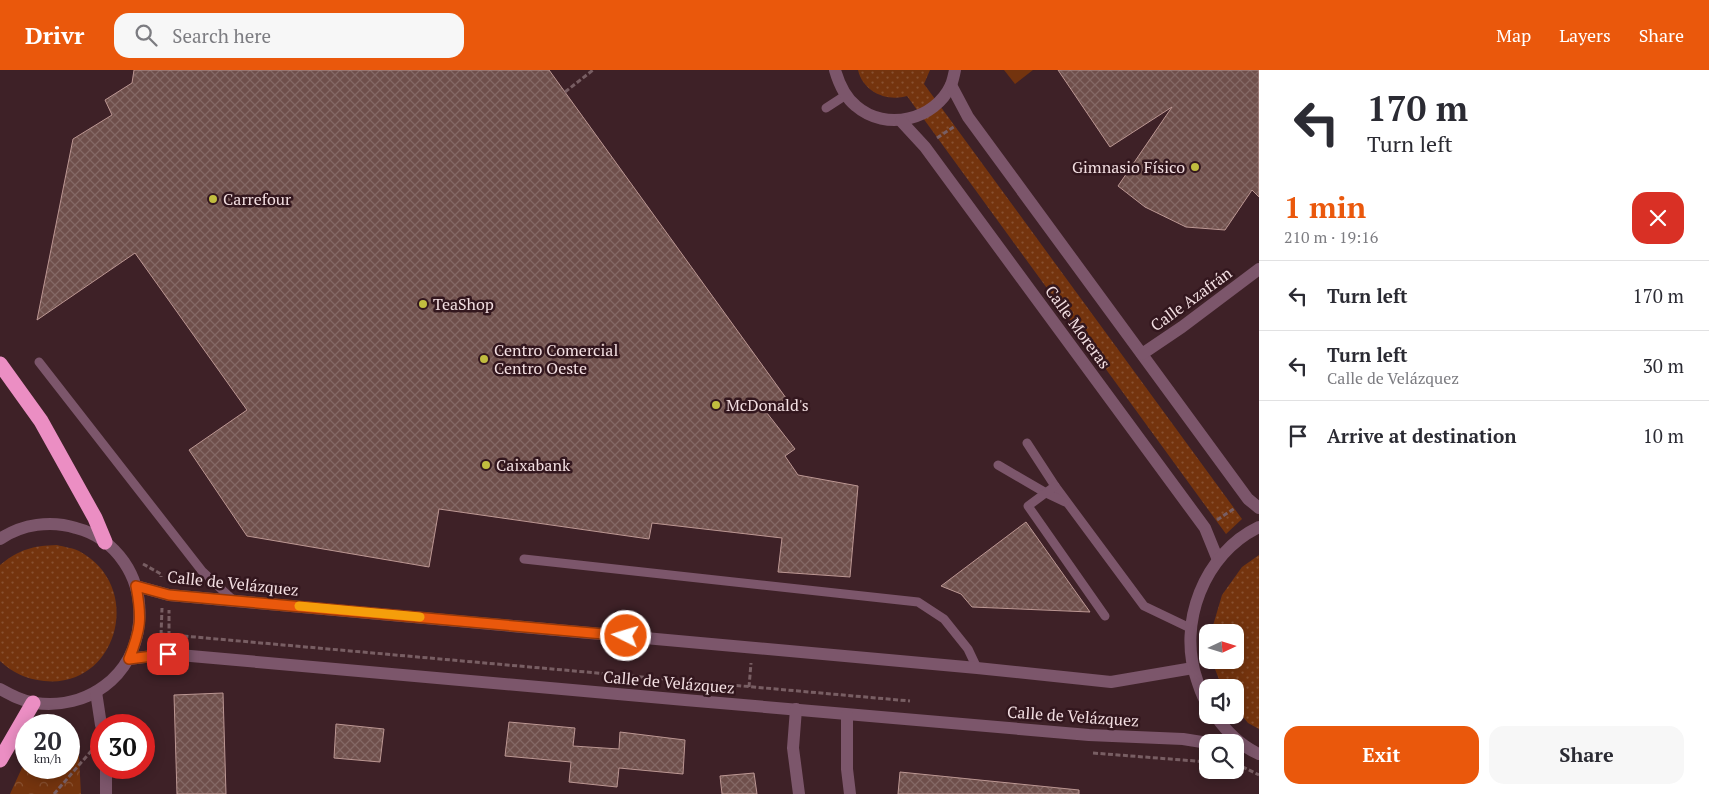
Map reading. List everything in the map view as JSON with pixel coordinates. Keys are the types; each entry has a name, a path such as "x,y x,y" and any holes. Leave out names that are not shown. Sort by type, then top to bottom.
{"highway":[{"path":"0,364 42,421 95,518 105,542"},
{"path":"0,760 33,703"}],"street":[{"path":"836,70 839,82 846,95 856,107 870,115 885,120 901,121 921,115 939,103 951,85 955,70"},
{"path":"951,85 968,117 1248,499 1259,508"},
{"name":"Calle Moreras","path":"901,121 925,147 1205,528 1218,560"},
{"name":"Calle Azafrán","path":"1142,354 1182,327 1259,268"},
{"path":"0,539 22,528 43,524 65,525 86,531 105,542 119,555 129,570 136,586 140,611 138,636 129,659 120,672 96,692 76,701 55,704 33,703 15,697 0,689"},
{"path":"1199,685 1193,668 1190,628 1199,592 1218,560 1234,543 1259,527"},
{"name":"Calle de Velázquez","path":"136,586 169,595 977,668 1111,682 1193,668"},
{"name":"Calle de Velázquez","path":"129,659 168,654 748,704 847,715 1089,735 1183,739 1199,742"},
{"path":"96,692 100,714"},
{"path":"796,709 793,748 799,794"},
{"path":"847,715 847,769 850,794"},
{"path":"1221,724 1254,752"},
{"path":"106,779 106,794"}],"lane":[{"path":"826,108 846,95"},
{"path":"39,362 202,571 233,600"},
{"path":"1027,443 1055,486 1144,606 1190,628"},
{"path":"998,465 1046,493 1068,503"},
{"path":"1055,486 1028,506 1105,616"},
{"path":"524,559 918,602 944,619 968,650 977,668"}],"path":[{"path":"565,92 593,70"},
{"path":"925,147 968,117"},
{"path":"1205,528 1248,499"},
{"path":"168,642 169,607"},
{"path":"161,634 161,654"},
{"path":"748,704 752,648"},
{"path":"54,794 90,752"},
{"path":"1244,768 1259,775"}],"green space":[{"path":"858,70 930,70 924,84 1242,519 1226,534 907,96 892,98 877,94 865,84"},
{"path":"1004,70 1033,70 1015,84"},
{"path":"57,545 79,551 100,567 112,588 117,610 114,632 105,653 90,669 69,679 44,681 20,675 0,661 0,565 27,549"},
{"path":"1259,555 1259,729 1248,723 1244,718 1244,679 1219,679 1215,669 1244,669 1244,624 1213,624 1222,595 1242,567"},
{"path":"80,775 81,794 10,794 17,779 80,779"}],"building":[{"name":"Centro Comercial Centro Oeste","path":"134,70 549,70 786,398 767,413 795,449 785,456 798,475 858,486 850,577 778,572 782,538 652,523 649,539 439,509 429,567 247,536 189,450 247,410 135,253 37,320 73,139 112,115 105,100 132,83"},
{"name":"Gimnasio Físico","path":"1058,70 1259,70 1259,197 1252,190 1225,230 1186,227 1145,207 1118,186 1172,107 1110,147"},
{"path":"1026,522 1090,612 972,607 961,594 941,586"},
{"path":"223,693 226,794 177,794 174,695"},
{"path":"509,722 575,728 573,746 619,749 620,732 685,740 683,774 619,768 617,787 569,782 571,762 505,756"},
{"path":"336,724 384,729 380,762 334,758"},
{"path":"900,772 1079,790 1079,794 898,794"},
{"path":"754,773 757,794 722,794 720,776"}],"slow traffic":[{"path":"299,606 420,617"}],"place":[{"name":"Gimnasio Físico","path":"1195,167"},
{"name":"Carrefour","path":"213,199"},
{"name":"TeaShop","path":"423,304"},
{"name":"Centro Comercial Centro Oeste","path":"484,359"},
{"name":"McDonald's","path":"716,405"},
{"name":"Caixabank","path":"486,465"}],"route":[{"path":"168,654 129,659 138,636 140,611 136,586 169,595 626,636"}]}
